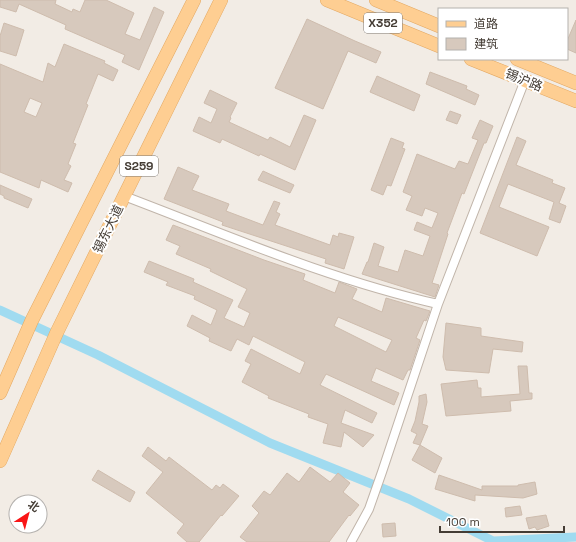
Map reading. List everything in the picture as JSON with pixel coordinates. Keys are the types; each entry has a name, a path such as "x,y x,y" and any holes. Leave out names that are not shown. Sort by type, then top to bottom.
{"main road":[{"name":"锡东大道","path":"0,393 32,320 194,0"},
{"name":"锡东大道","path":"0,461 57,332 221,0"},
{"name":"X352","path":"327,0 438,46"},
{"name":"X352","path":"376,0 438,26"},
{"name":"锡沪路","path":"474,60 576,101"},
{"name":"锡沪路","path":"519,60 576,84"}],"street":[{"path":"352,542 369,509 438,304 525,80"},
{"path":"124,196 319,270 404,297 438,304"}],"building":[{"path":"0,0 56,0 55,4 72,12 73,9 80,12 85,0 106,0 134,13 125,34 140,40 154,7 164,12 139,70 122,62 125,55 65,29 66,25 19,4 16,12 0,7"},
{"path":"307,19 381,52 376,63 348,51 323,109 275,88"},
{"path":"576,20 576,53 568,49 568,39"},
{"path":"4,23 24,30 16,56 0,51 0,36"},
{"path":"64,44 105,61 104,63 118,70 113,81 98,74 73,143 76,144 68,164 71,166 64,180 72,183 68,192 41,180 39,188 0,172 0,64 43,82 48,63 55,67","holes":["30,98 42,103 36,117 24,112"]},
{"path":"430,72 467,86 466,89 479,95 475,105 426,84"},
{"path":"377,76 420,95 414,111 370,92"},
{"path":"210,90 237,103 229,122 268,140 270,137 290,147 304,115 316,120 295,170 222,139 220,143 193,131 199,117 211,123 217,109 204,103"},
{"path":"450,111 461,115 457,124 446,120"},
{"path":"480,120 493,126 486,143 484,143 464,194 462,193 447,233 448,234 432,283 439,285 435,297 362,274 368,262 374,243 384,247 378,266 398,272 405,250 423,256 430,236 414,230 417,222 432,228 438,213 425,208 422,216 406,210 412,196 403,192 417,154 455,169 459,161 468,164 478,140 472,138"},
{"path":"517,137 526,141 516,165 553,180 552,183 565,188 559,203 566,206 560,223 549,219 554,202 508,184 499,207 549,227 537,256 480,233"},
{"path":"391,138 404,143 402,148 405,149 391,186 387,185 383,195 371,190"},
{"path":"178,167 199,176 192,190 229,204 226,211 263,225 274,201 280,203 276,212 280,214 275,225 330,245 333,235 338,237 339,233 354,237 344,269 325,263 326,259 222,225 223,222 164,199"},
{"path":"263,171 294,185 290,193 258,180"},
{"path":"0,185 32,199 28,208 4,198 4,196 0,194"},
{"path":"173,225 305,274 303,280 335,293 339,282 357,289 352,299 382,312 386,298 430,311 416,338 420,340 410,370 408,370 403,380 376,368 371,381 399,393 394,405 326,374 320,385 377,413 372,423 345,410 341,423 374,435 363,447 344,432 341,447 323,443 328,424 308,417 309,414 268,398 269,396 242,382 251,364 245,361 251,349 300,374 305,362 253,336 249,345 237,339 231,351 209,341 210,338 187,326 192,315 211,325 217,310 194,299 195,296 166,285 168,282 144,272 149,261 194,279 193,282 233,300 224,318 244,327 250,313 238,307 247,289 210,271 211,269 176,254 180,246 166,240","holes":["338,317 392,340 386,352 334,326"]},
{"path":"446,323 481,328 481,336 523,342 522,352 493,349 489,373 446,370 443,357"},
{"path":"518,366 527,366 529,393 532,393 532,399 510,401 511,411 446,416 441,384 477,380 478,388 481,388 481,397 520,394"},
{"path":"426,394 427,402 422,424 428,426 420,445 413,443 417,434 411,431 415,421 419,396"},
{"path":"420,445 442,458 435,473 412,460"},
{"path":"148,447 166,461 169,457 212,490 216,485 220,488 223,484 239,496 199,542 187,542 177,533 184,524 146,493 163,472 142,456"},
{"path":"310,467 330,482 338,473 350,483 343,492 359,505 350,516 349,515 329,542 247,542 240,537 259,513 252,506 264,491 270,495 287,473 299,482"},
{"path":"98,470 135,492 130,502 92,480"},
{"path":"439,475 482,490 482,486 518,486 535,482 537,494 523,498 475,495 475,501 435,489"},
{"path":"520,506 522,515 506,517 505,508"},
{"path":"546,515 549,526 537,530 535,527 529,529 526,518"},
{"path":"395,523 396,536 383,537 382,524"}],"waterway":[{"path":"0,310 98,355 270,443 409,499 493,541 576,537"}]}
